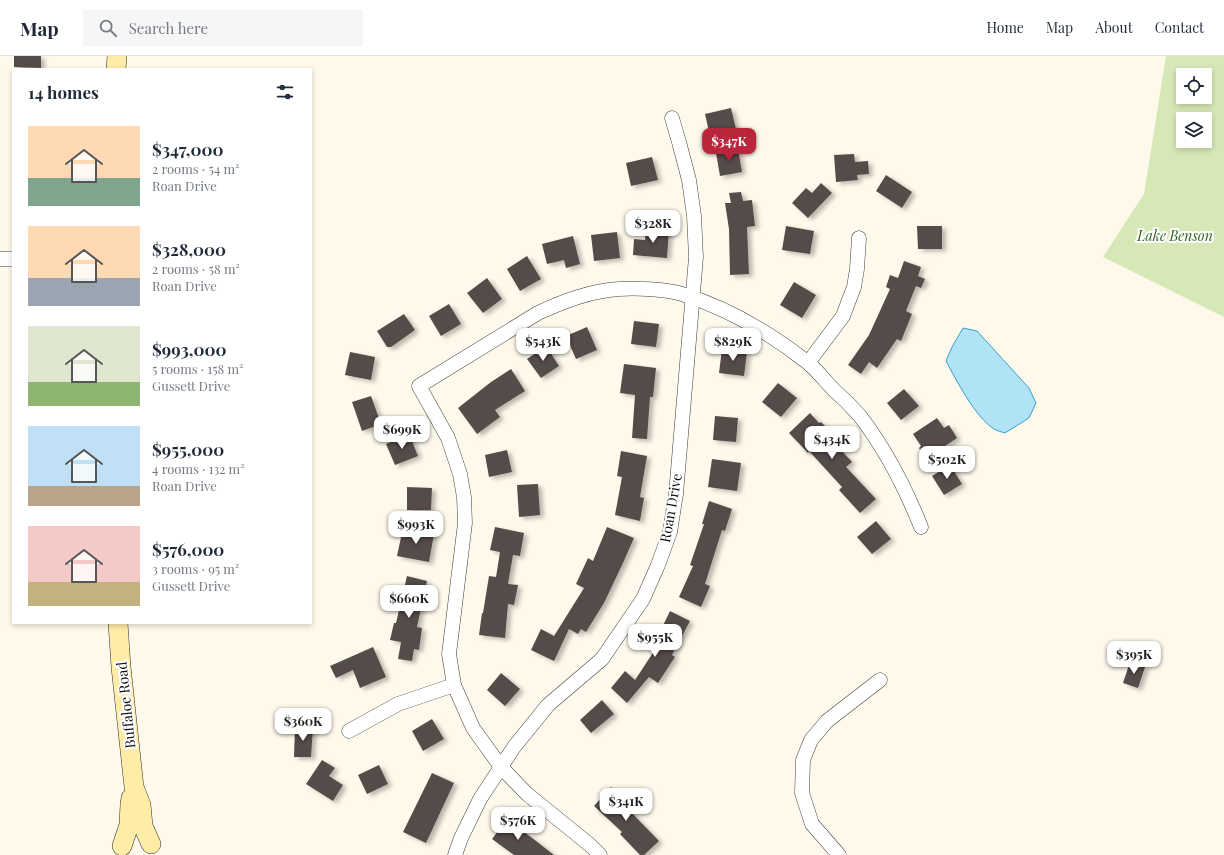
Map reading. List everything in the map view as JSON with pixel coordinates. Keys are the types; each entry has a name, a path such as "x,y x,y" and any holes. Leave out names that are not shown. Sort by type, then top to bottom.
{"street":[{"path":"116,68 117,56"},
{"name":"Roan Drive","path":"455,855 461,838 480,799 514,747 548,705 602,659 643,599 658,565 670,532 676,494 696,257 694,216 689,180 672,118"},
{"path":"808,363 843,316 854,287 859,238"},
{"path":"0,259 12,259"},
{"path":"600,855 590,845 527,794 501,767 473,728 454,685 449,654 465,523 464,497 460,474 448,438 419,386 538,313 559,303 582,295 618,289 681,294 728,313 760,329 808,363 859,415 880,445 910,498 921,527"},
{"name":"Buffaloe Road","path":"118,624 121,667 134,787 141,805 143,826 156,850"},
{"path":"839,855 812,824 802,793 802,760 811,740 827,720 880,680"},
{"path":"349,731 398,704 454,685"},
{"name":"Buffaloe Road","path":"119,851 129,825 130,804 134,787"},
{"path":"119,851 129,843 136,841 144,842 156,850"}],"green space":[{"name":"Lake Benson","path":"1166,56 1224,56 1224,317 1103,257 1144,194"}],"water":[{"path":"963,328 977,331 1029,388 1036,403 1029,418 1005,433 994,429 980,416 967,398 946,361"}],"building":[{"path":"14,56 41,56 41,68 14,67"},
{"path":"731,108 736,129 710,136 705,114"},
{"path":"738,149 742,172 720,176 716,153"},
{"path":"854,154 855,162 868,161 869,174 857,175 858,180 836,182 834,155"},
{"path":"652,157 658,180 631,186 626,163"},
{"path":"886,175 912,192 902,208 876,191"},
{"path":"821,183 832,193 808,218 792,203 806,188 812,193"},
{"path":"741,192 743,201 752,200 755,226 747,227 749,274 730,275 729,229 725,203 731,203 729,193"},
{"path":"786,226 814,231 810,254 782,250"},
{"path":"917,226 942,226 942,249 918,249"},
{"path":"646,227 669,229 667,258 633,255 634,239 645,240"},
{"path":"617,232 620,258 594,261 591,235"},
{"path":"573,236 580,264 566,268 564,260 547,264 542,244"},
{"path":"527,256 541,279 520,291 507,269"},
{"path":"904,261 921,267 918,276 925,279 921,288 916,286 906,311 912,314 901,341 897,339 877,368 869,362 861,374 848,365 869,335 890,289 886,287 890,275 898,278"},
{"path":"487,278 502,299 483,313 467,293"},
{"path":"794,282 816,295 802,318 780,305"},
{"path":"449,304 461,324 441,336 429,316"},
{"path":"404,314 415,330 391,347 387,347 377,331"},
{"path":"634,321 659,324 656,347 631,344"},
{"path":"587,327 597,350 576,359 566,336"},
{"path":"546,346 559,366 541,378 527,359"},
{"path":"722,349 747,352 744,376 719,373"},
{"path":"350,352 375,357 371,380 345,375"},
{"path":"624,364 656,368 653,397 650,397 647,439 632,438 635,395 620,393"},
{"path":"511,369 525,391 495,410 500,417 477,434 458,408 491,382"},
{"path":"778,383 797,398 781,417 762,402"},
{"path":"904,389 919,406 901,420 887,403"},
{"path":"371,396 381,424 362,431 352,402"},
{"path":"810,413 819,423 821,422 830,431 827,435 852,462 846,467 876,499 860,513 839,490 842,487 809,451 808,453 789,433"},
{"path":"715,416 738,418 736,442 713,440"},
{"path":"937,418 944,428 949,425 957,438 926,459 919,448 921,446 913,434"},
{"path":"409,434 418,456 395,465 386,444"},
{"path":"507,450 512,472 489,477 485,455"},
{"path":"621,451 647,456 640,497 644,498 640,521 615,515 622,477 617,476"},
{"path":"712,459 741,463 737,491 708,487"},
{"path":"950,465 962,484 944,495 932,476"},
{"path":"538,484 540,515 519,517 517,485"},
{"path":"407,487 432,488 431,510 407,510"},
{"path":"709,501 732,509 725,531 722,530 705,584 710,586 701,607 679,597 693,566 690,565 704,524 702,524"},
{"path":"876,521 891,539 872,554 857,537"},
{"path":"495,527 524,533 520,556 513,555 508,584 518,585 514,605 508,604 505,638 479,635 489,576 496,577 500,552 490,550"},
{"path":"607,527 634,538 604,603 586,632 581,629 578,634 569,629 554,661 531,650 541,629 554,636 584,588 576,584 588,558 593,561"},
{"path":"403,528 434,534 429,562 397,556"},
{"path":"407,576 427,581 417,627 422,628 419,650 414,649 412,661 398,659 401,642 390,640 394,623 396,623"},
{"path":"670,611 690,621 672,655 675,657 658,683 649,677 627,703 611,688 625,671 635,680 664,636 659,634"},
{"path":"373,647 386,677 360,688 353,670 336,678 330,666"},
{"path":"1130,662 1145,667 1138,688 1123,683"},
{"path":"501,673 520,689 505,706 487,690"},
{"path":"602,700 614,714 591,733 580,720"},
{"path":"432,719 444,739 423,751 412,731"},
{"path":"295,727 313,728 311,757 294,757"},
{"path":"322,760 335,768 329,776 343,785 333,801 306,784"},
{"path":"379,765 388,784 367,794 358,775"},
{"path":"432,773 454,783 426,843 403,832"},
{"path":"611,787 629,803 626,807 659,841 644,855 640,855 620,834 622,832 594,806"},
{"path":"507,819 554,855 514,855 492,839"}]}
